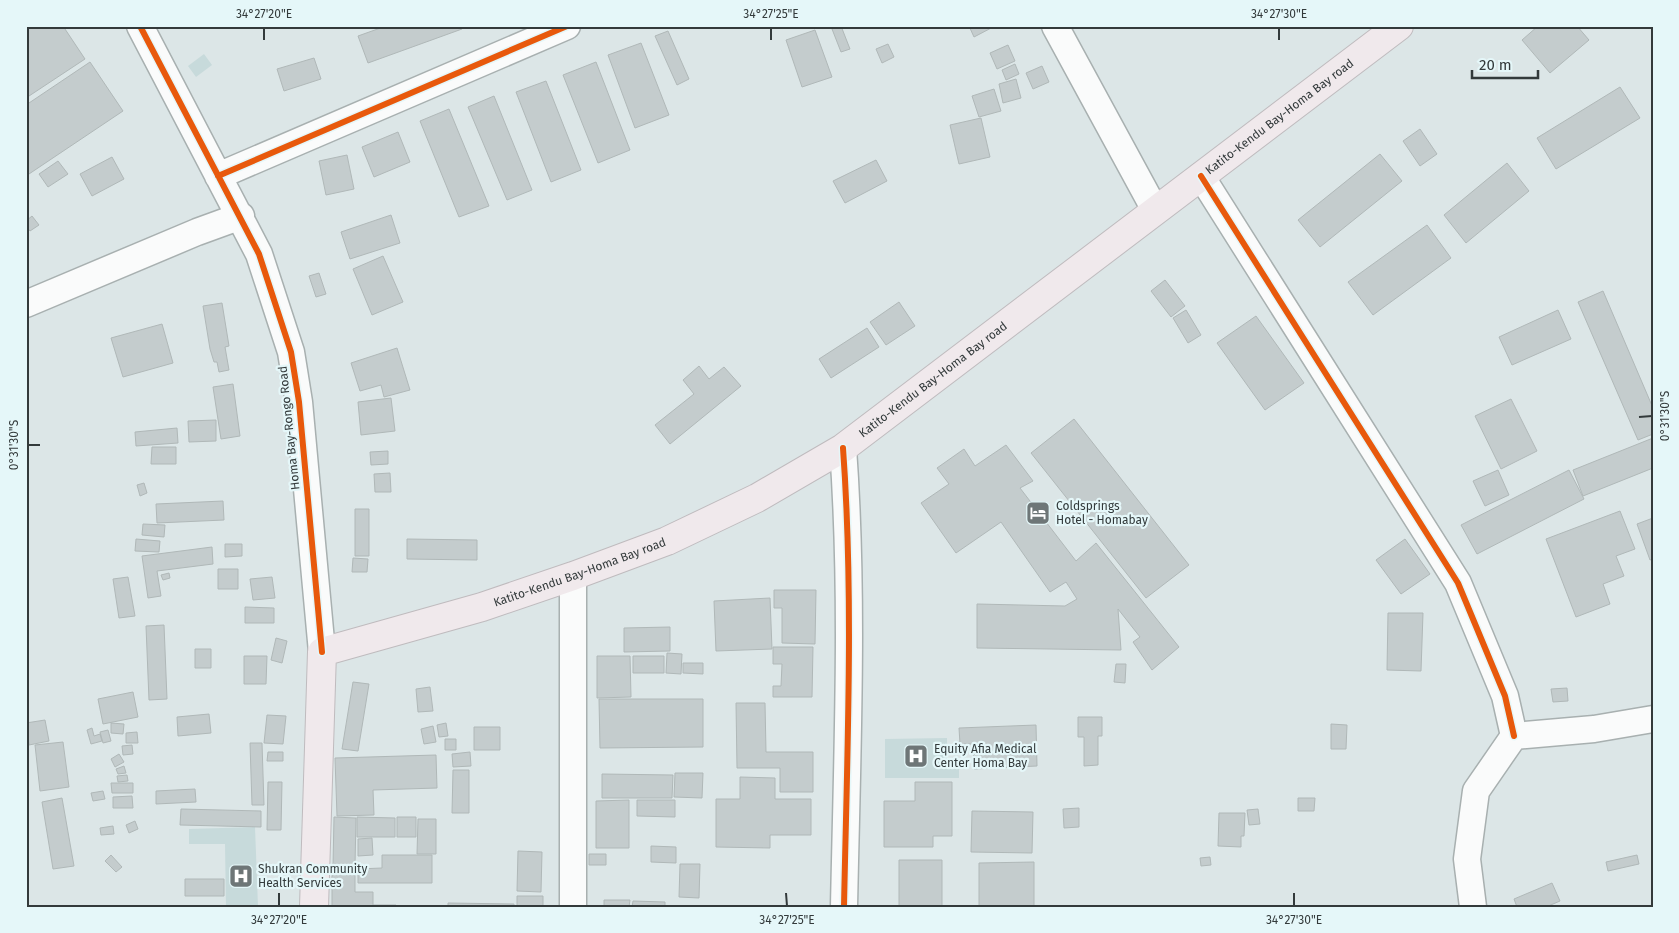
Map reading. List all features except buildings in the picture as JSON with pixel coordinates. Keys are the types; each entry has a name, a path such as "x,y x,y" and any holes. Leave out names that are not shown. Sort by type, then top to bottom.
{"highway":[{"name":"Katito-Kendu Bay-Homa Bay road","path":"322,652 482,607 667,541 757,498 844,448 1399,26"},
{"path":"314,907 322,652"}],"street":[{"name":"Homa Bay-Rongo Road","path":"140,26 218,176 241,216 266,272 291,352 300,412 322,652"},
{"path":"218,176 567,26"},
{"path":"1055,26 1155,210"},
{"path":"1201,176 1458,583 1505,696 1514,736 1476,791 1467,859 1473,907"},
{"path":"26,304 197,232 241,216"},
{"path":"844,448 847,495 849,676 844,907"},
{"path":"572,907 573,576"},
{"path":"1514,736 1594,729 1653,719"}],"shaded area":[{"path":"204,54 212,65 196,77 188,66"},
{"name":"Equity Afia Medical Center Homa Bay","path":"947,738 947,766 959,766 959,778 885,778 885,739"},
{"name":"Shukran Community Health Services","path":"255,827 258,907 226,907 225,844 189,844 189,829"}],"cycle path":[{"path":"140,26 259,254 291,352 299,402 322,652"},
{"path":"218,176 567,26"},
{"path":"1201,176 1458,583 1505,696 1514,736"},
{"path":"843,448 849,620 844,907"}],"place":[{"name":"Coldsprings Hotel - Homabay","path":"1038,513"},
{"name":"Equity Afia Medical Center Homa Bay","path":"916,756"},
{"name":"Shukran Community Health Services","path":"241,876"}]}
